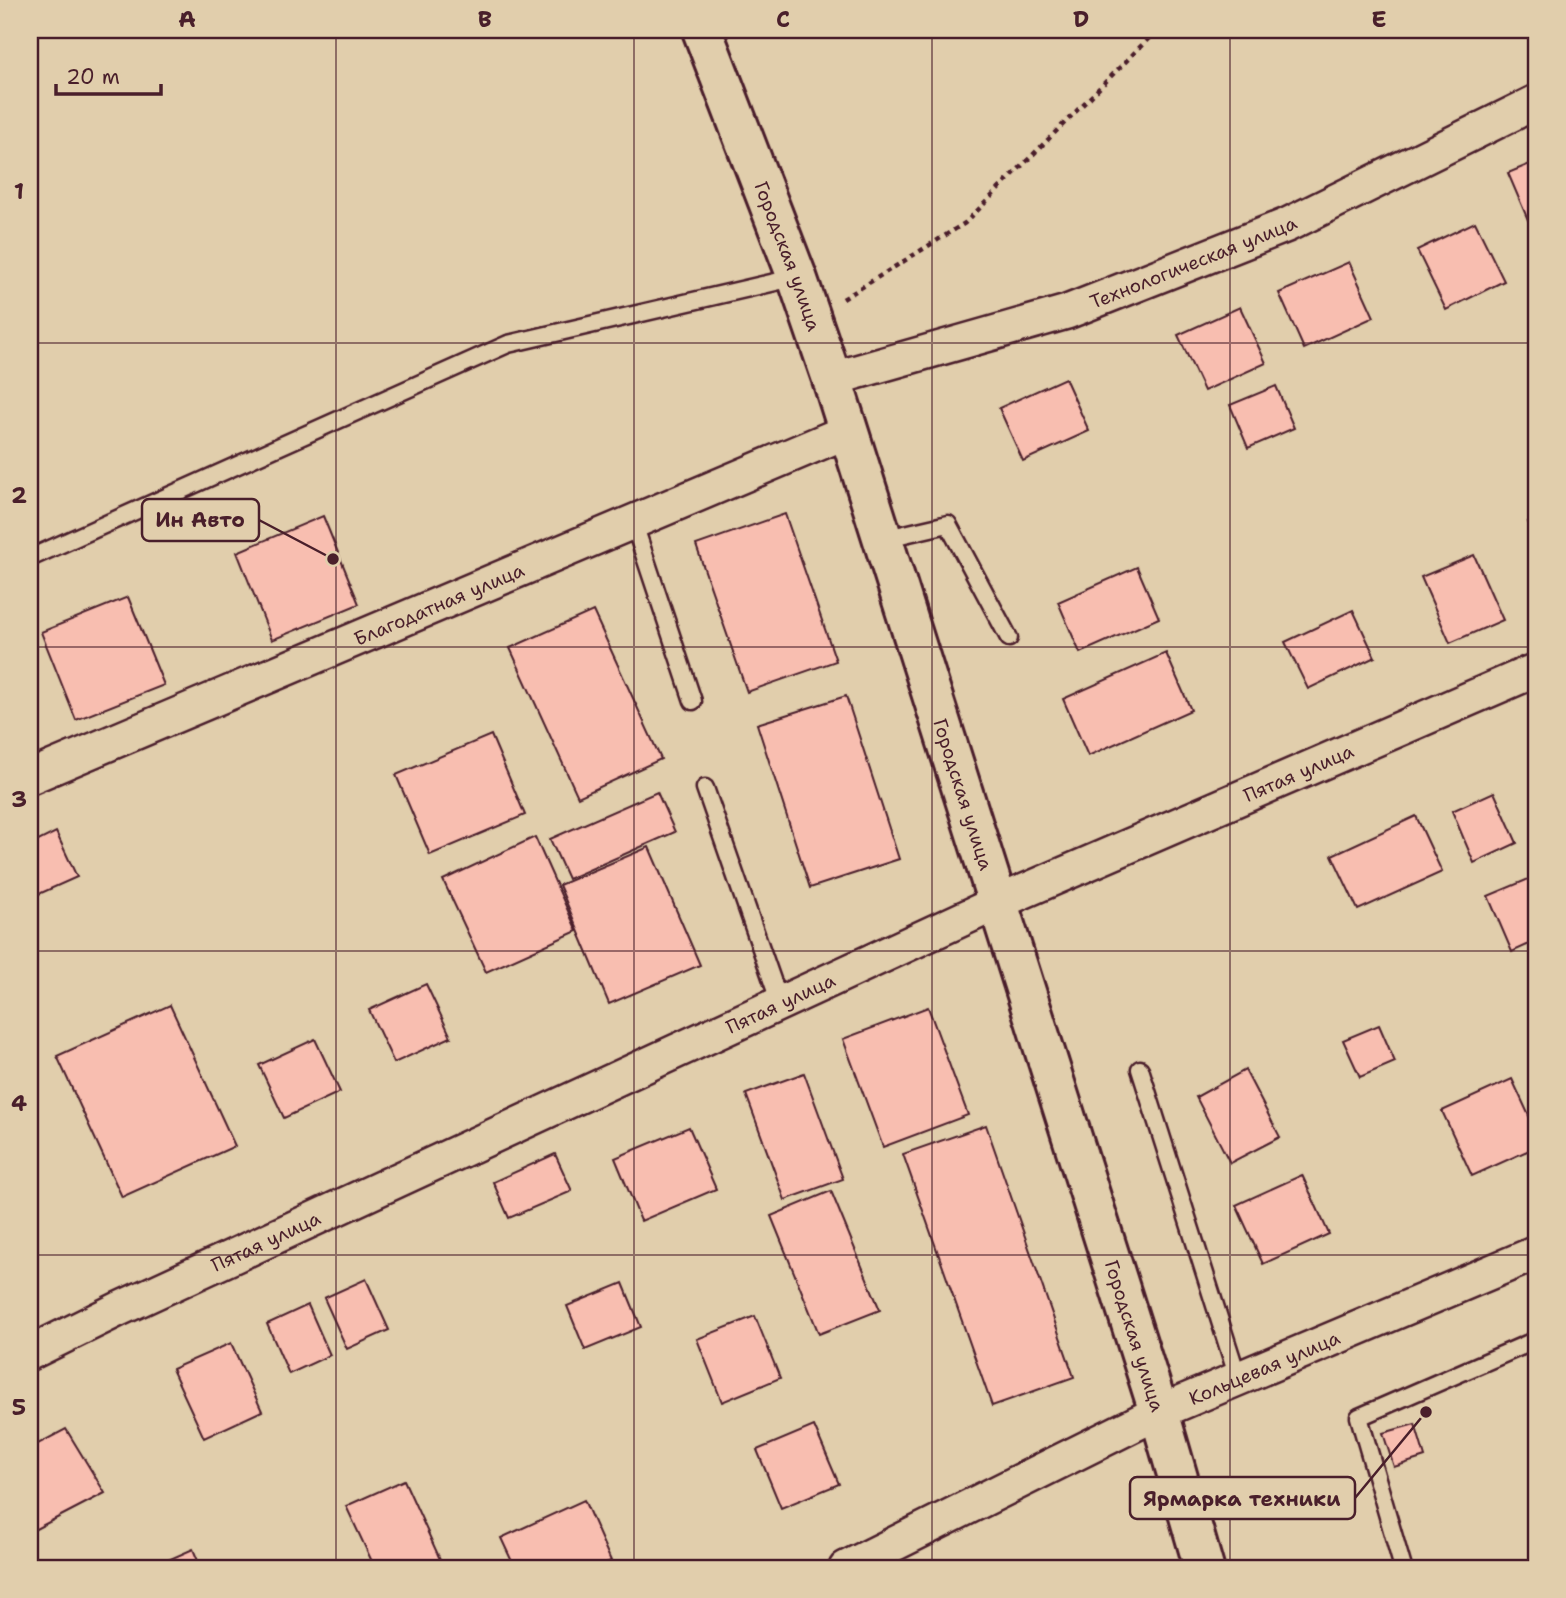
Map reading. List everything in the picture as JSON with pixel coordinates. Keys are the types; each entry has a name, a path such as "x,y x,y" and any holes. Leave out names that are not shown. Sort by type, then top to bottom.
{"street":[{"name":"Городская улица","path":"702,30 797,276 832,379 1159,1412 1204,1568"},
{"name":"Технологическая улица","path":"832,379 1067,312 1287,225 1536,102"},
{"name":"Благодатная улица","path":"30,777 848,431"},
{"name":"Пятая улица","path":"30,1353 999,902 1536,670"},
{"name":"Кольцевая улица","path":"846,1568 1159,1412 1536,1253"}],"lane":[{"path":"30,558 508,344 797,276"},
{"path":"633,521 693,701"},
{"path":"883,539 948,524 1009,638"},
{"path":"705,788 780,1003"},
{"path":"1140,1069 1238,1378"},
{"path":"1403,1568 1359,1417 1536,1340"}],"path":[{"path":"812,318 965,223 1157,30"}],"building":[{"path":"1535,162 1536,216 1528,220 1508,173"},
{"path":"1475,222 1504,281 1446,310 1417,250"},
{"path":"1349,262 1374,317 1304,349 1279,293"},
{"path":"1240,307 1266,363 1204,391 1178,335"},
{"path":"1065,378 1089,431 1023,461 999,408"},
{"path":"1276,386 1294,428 1248,448 1230,405"},
{"path":"785,514 836,661 747,692 696,545"},
{"path":"323,516 359,604 272,640 237,552"},
{"path":"1536,518 1536,539 1528,522"},
{"path":"1474,555 1503,620 1450,643 1421,577"},
{"path":"1137,567 1159,618 1080,653 1058,602"},
{"path":"128,597 164,685 76,720 41,632"},
{"path":"1353,610 1375,657 1308,689 1285,642"},
{"path":"593,611 661,759 578,797 510,648"},
{"path":"1166,653 1191,710 1088,756 1063,699"},
{"path":"846,696 899,859 810,888 757,724"},
{"path":"491,735 525,815 430,855 396,775"},
{"path":"657,792 675,832 568,879 550,839"},
{"path":"1494,792 1517,843 1474,863 1452,811"},
{"path":"1416,816 1442,872 1358,910 1332,855"},
{"path":"56,832 77,877 30,898 30,845"},
{"path":"535,837 577,931 486,972 443,880"},
{"path":"649,847 700,965 609,1004 559,885"},
{"path":"1531,878 1536,890 1536,941 1512,952 1488,896"},
{"path":"426,984 451,1037 394,1063 369,1010"},
{"path":"170,1005 235,1146 122,1197 57,1056"},
{"path":"928,1007 968,1115 883,1147 843,1039"},
{"path":"1379,1025 1395,1062 1360,1077 1343,1040"},
{"path":"315,1039 340,1092 284,1118 259,1065"},
{"path":"1245,1070 1280,1137 1230,1163 1196,1097"},
{"path":"804,1073 843,1179 785,1200 746,1094"},
{"path":"1512,1079 1536,1131 1536,1147 1472,1176 1442,1111"},
{"path":"986,1125 1074,1377 992,1406 903,1154"},
{"path":"689,1127 716,1189 641,1221 615,1158"},
{"path":"555,1154 572,1191 509,1218 493,1182"},
{"path":"1302,1175 1329,1234 1263,1264 1236,1205"},
{"path":"831,1191 880,1310 819,1334 771,1216"},
{"path":"366,1279 389,1330 347,1349 324,1298"},
{"path":"623,1283 641,1327 585,1350 567,1306"},
{"path":"308,1305 330,1355 289,1374 267,1324"},
{"path":"755,1316 780,1378 722,1402 697,1339"},
{"path":"231,1343 262,1411 204,1438 172,1369"},
{"path":"1415,1424 1425,1457 1394,1467 1383,1433"},
{"path":"814,1426 839,1484 781,1508 757,1450"},
{"path":"66,1429 105,1493 30,1532 30,1448"},
{"path":"404,1480 444,1568 375,1568 346,1506"},
{"path":"584,1500 611,1561 594,1568 515,1568 501,1538"},
{"path":"193,1549 201,1568 150,1568"}],"place":[{"name":"Ин Авто","path":"333,559"},
{"name":"Ярмарка техники","path":"1426,1412"}]}
